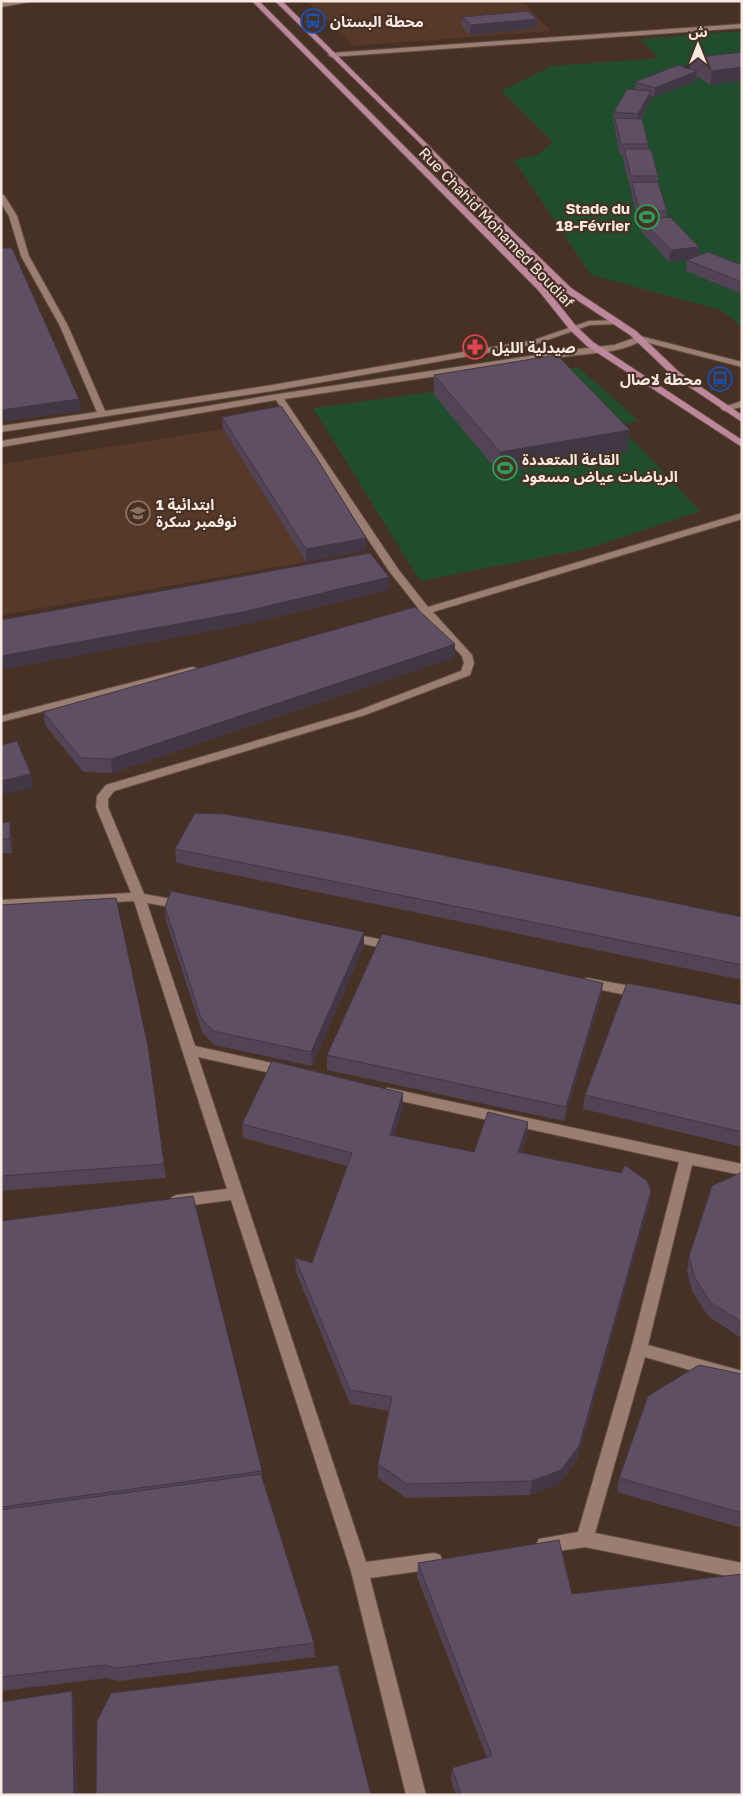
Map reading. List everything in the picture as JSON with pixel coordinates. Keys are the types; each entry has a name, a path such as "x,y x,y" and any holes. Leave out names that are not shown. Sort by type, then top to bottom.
{"main road":[{"name":"Rue Chahid Mohamed Boudiaf","path":"255,1 542,289 582,338 742,444"},
{"name":"Rue Chahid Mohamed Boudiaf","path":"278,1 426,146 492,216 568,290 640,338 672,370 742,419"}],"street":[{"path":"1,5 32,1"},
{"path":"331,54 742,26"},
{"path":"1,197 13,216 21,256 64,326 103,415"},
{"path":"1,429 272,388 536,342 589,324 618,322"},
{"path":"1,444 278,397 569,352 620,347 640,338 742,365"},
{"path":"278,397 394,571 467,655 469,666 464,674 361,713 110,788 101,800 102,807 139,897 360,1571 416,1795"},
{"path":"724,408 742,404"},
{"path":"397,618 742,516"},
{"path":"1,719 204,667"},
{"path":"1,904 139,897 198,908"},
{"path":"334,934 402,947"},
{"path":"577,981 654,996"},
{"path":"190,1050 297,1074"},
{"path":"375,1090 742,1170"},
{"path":"585,1539 639,1349 687,1157"},
{"path":"167,1202 235,1194"},
{"path":"639,1349 742,1378"},
{"path":"526,1548 585,1539 742,1571"},
{"path":"360,1571 448,1559"}],"shaded area":[{"path":"307,1 522,1 551,31 354,46"},
{"name":"ابتدائية 1 نوفمبر سكرة","path":"223,429 306,562 1,615 1,464"}],"green space":[{"name":"Stade du 18-Février","path":"742,31 742,327 721,310 591,275 514,160 537,155 553,142 501,91 552,66 659,58 640,39"},
{"name":"القاعة المتعددة الرياضات عياض مسعود","path":"578,367 638,420 620,426 700,511 590,548 420,581 313,408 431,392"}],"building":[{"path":"528,11 537,19 471,25 462,17"},
{"path":"742,52 742,67 712,71 691,58"},
{"path":"678,65 697,71 655,88 635,82"},
{"path":"627,89 651,91 638,114 614,112"},
{"path":"615,118 642,119 648,144 621,144"},
{"path":"624,149 651,149 658,176 631,176"},
{"path":"632,182 658,182 667,211 639,211"},
{"path":"670,217 699,247 671,250 642,220"},
{"path":"1,248 12,248 79,399 1,410"},
{"path":"708,252 742,265 742,282 687,260"},
{"path":"557,355 630,430 500,452 434,375"},
{"path":"281,406 316,457 366,538 306,549 222,417"},
{"path":"370,553 389,577 243,612 1,656 1,620"},
{"path":"415,607 455,644 111,759 81,758 43,712"},
{"path":"17,741 31,774 1,781 1,745"},
{"path":"195,813 225,814 345,835 742,917 742,965 175,849"},
{"path":"10,822 10,839 1,839 1,823"},
{"path":"171,891 364,932 311,1052 213,1031 201,1018 165,907"},
{"path":"116,898 148,1046 164,1164 1,1176 1,905"},
{"path":"382,934 603,983 566,1107 327,1055"},
{"path":"627,983 742,1005 742,1132 585,1095"},
{"path":"272,1061 403,1093 390,1135 474,1152 488,1112 528,1122 518,1152 621,1173 625,1165 647,1181 651,1191 579,1446 561,1470 532,1481 407,1484 378,1464 392,1397 350,1390 295,1258 312,1263 352,1153 242,1124"},
{"path":"740,1173 742,1174 742,1322 710,1302 694,1276 689,1256 712,1186"},
{"path":"193,1196 262,1471 1,1507 1,1221"},
{"path":"699,1365 742,1374 742,1513 619,1478 648,1396"},
{"path":"261,1474 314,1643 117,1668 105,1665 1,1677 1,1510"},
{"path":"559,1540 572,1594 742,1574 742,1795 461,1795 452,1768 492,1756 418,1563"},
{"path":"338,1665 371,1795 96,1795 97,1721 111,1693"},
{"path":"72,1691 74,1795 1,1795 1,1702"}],"place":[{"name":"محطة البستان","path":"313,21"},
{"name":"Stade du 18-Février","path":"647,217"},
{"name":"صيدلية الليل","path":"475,347"},
{"name":"محطة لاصال","path":"720,379"},
{"name":"القاعة المتعددة الرياضات عياض مسعود","path":"505,468"},
{"name":"ابتدائية 1 نوفمبر سكرة","path":"138,513"}]}
